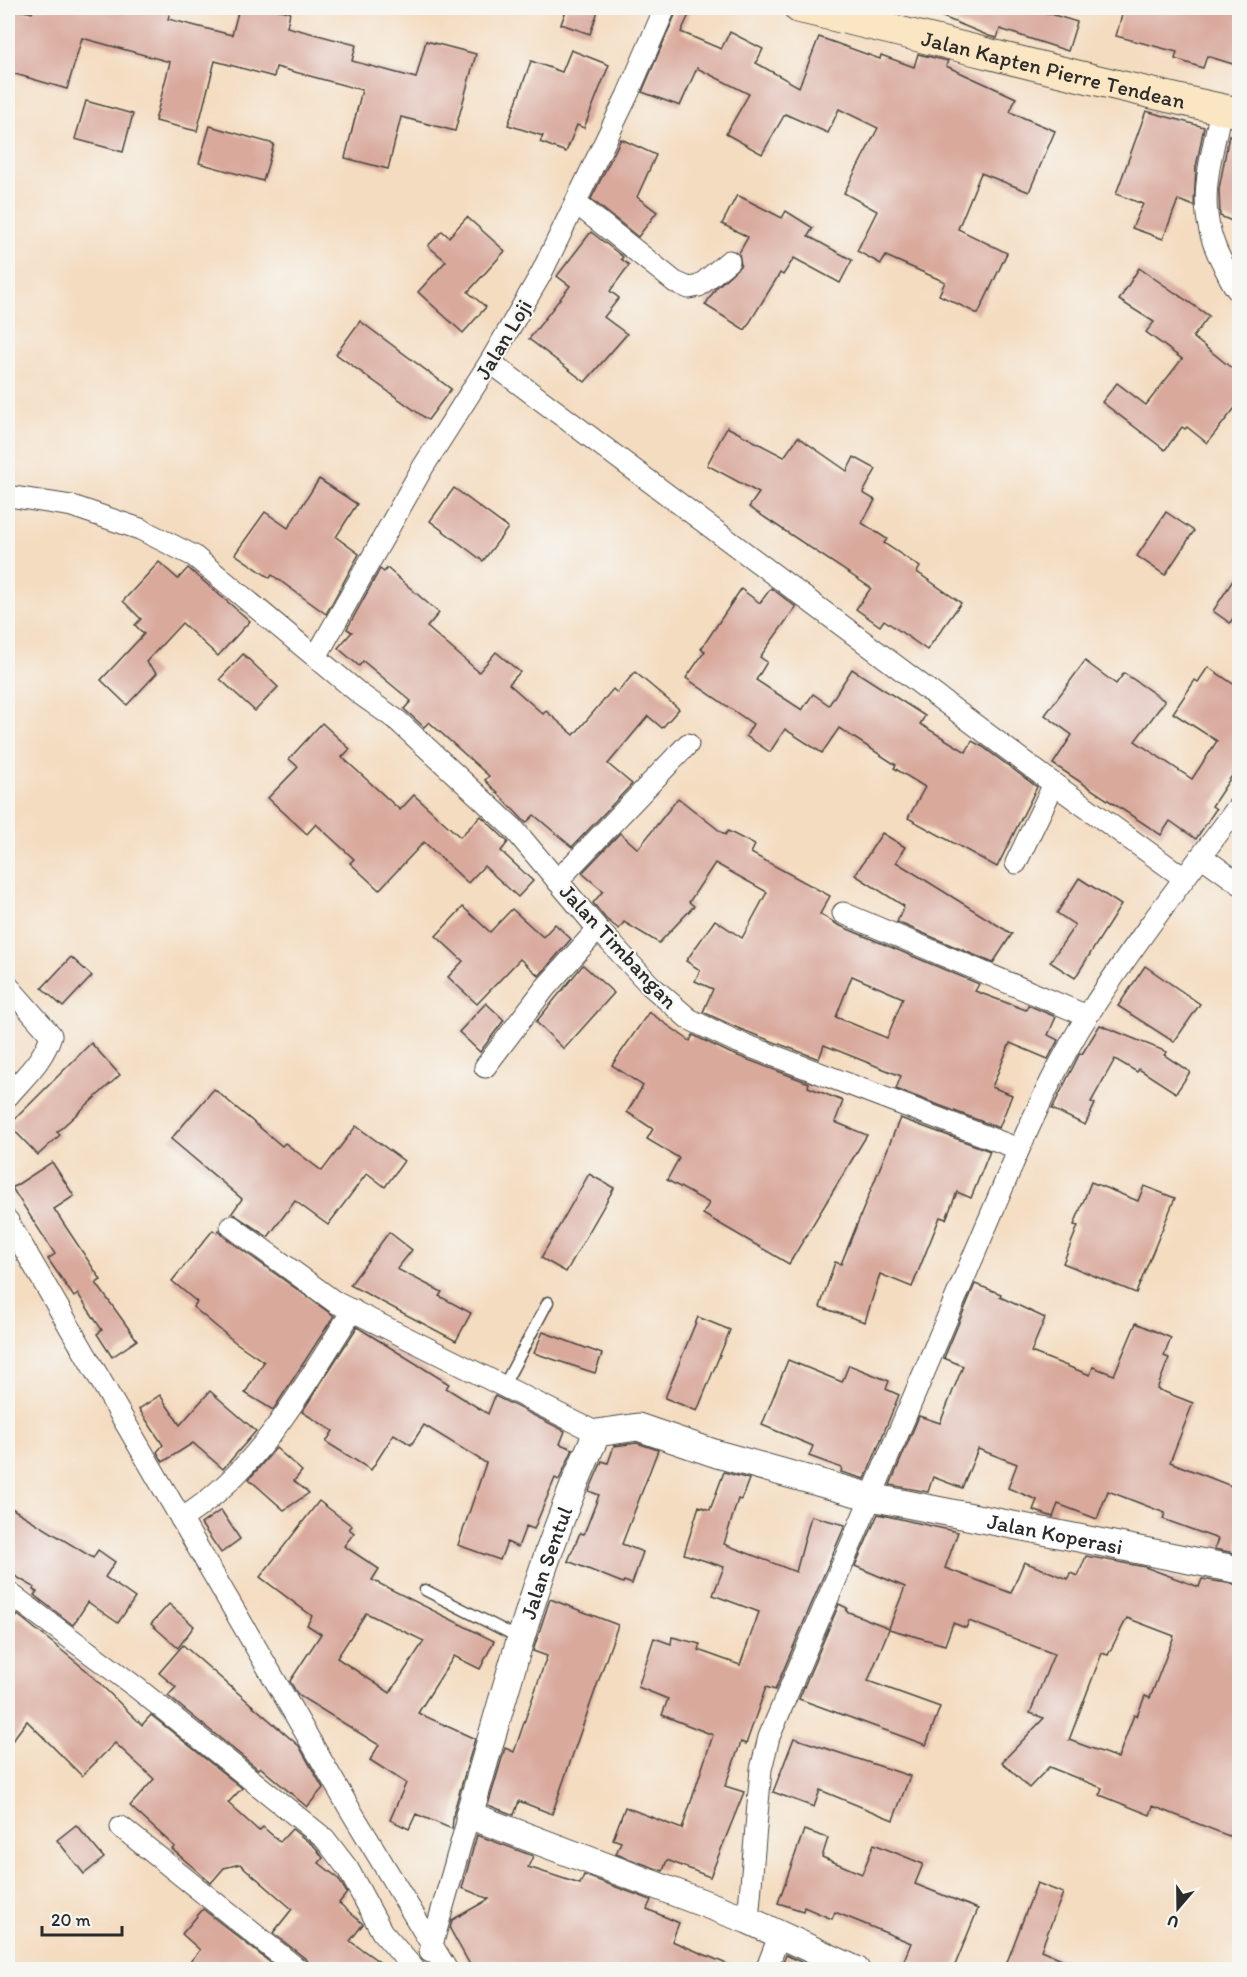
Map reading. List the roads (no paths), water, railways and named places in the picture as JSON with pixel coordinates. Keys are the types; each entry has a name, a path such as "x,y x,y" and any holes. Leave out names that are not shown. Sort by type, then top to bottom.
{"main road":[{"name":"Jalan Kapten Pierre Tendean","path":"799,8 906,32 1113,86 1230,111"}],"street":[{"name":"Jalan Loji","path":"316,657 423,467 490,362 541,274 576,204 665,8"},
{"path":"1230,111 1204,196 1206,219 1221,261 1239,292"},
{"path":"576,204 675,282 689,288 699,286 729,261"},
{"path":"490,362 1054,784 1184,878"},
{"name":"Jalan Timbangan","path":"8,496 72,506 140,529 194,556 316,657 398,721 513,828 598,929 650,985 689,1019 709,1030 1019,1149"},
{"path":"557,881 688,744"},
{"path":"1016,863 1054,784"},
{"path":"748,1920 761,1769 769,1737 1019,1149 1053,1076 1087,1016 1239,804"},
{"path":"1201,856 1239,884"},
{"path":"843,913 1087,1016"},
{"path":"485,1067 545,988 598,929"},
{"path":"8,986 51,1035 47,1048 36,1065 8,1096"},
{"path":"8,1221 348,1806 433,1943 447,1970"},
{"path":"231,1226 335,1302 597,1433 638,1427 717,1454 871,1497"},
{"path":"181,1519 204,1505 226,1486 278,1425 353,1310"},
{"name":"Jalan Sentul","path":"424,1970 521,1639 577,1475 597,1433"},
{"name":"Jalan Koperasi","path":"871,1497 1239,1570"},
{"path":"8,1592 137,1688 324,1839 348,1869 382,1932 415,1970"},
{"path":"468,1815 748,1920 856,1970"},
{"path":"121,1827 299,1970"},
{"path":"766,1970 780,1934"}],"lane":[{"path":"503,1387 548,1302"},
{"path":"425,1590 521,1639"}]}
